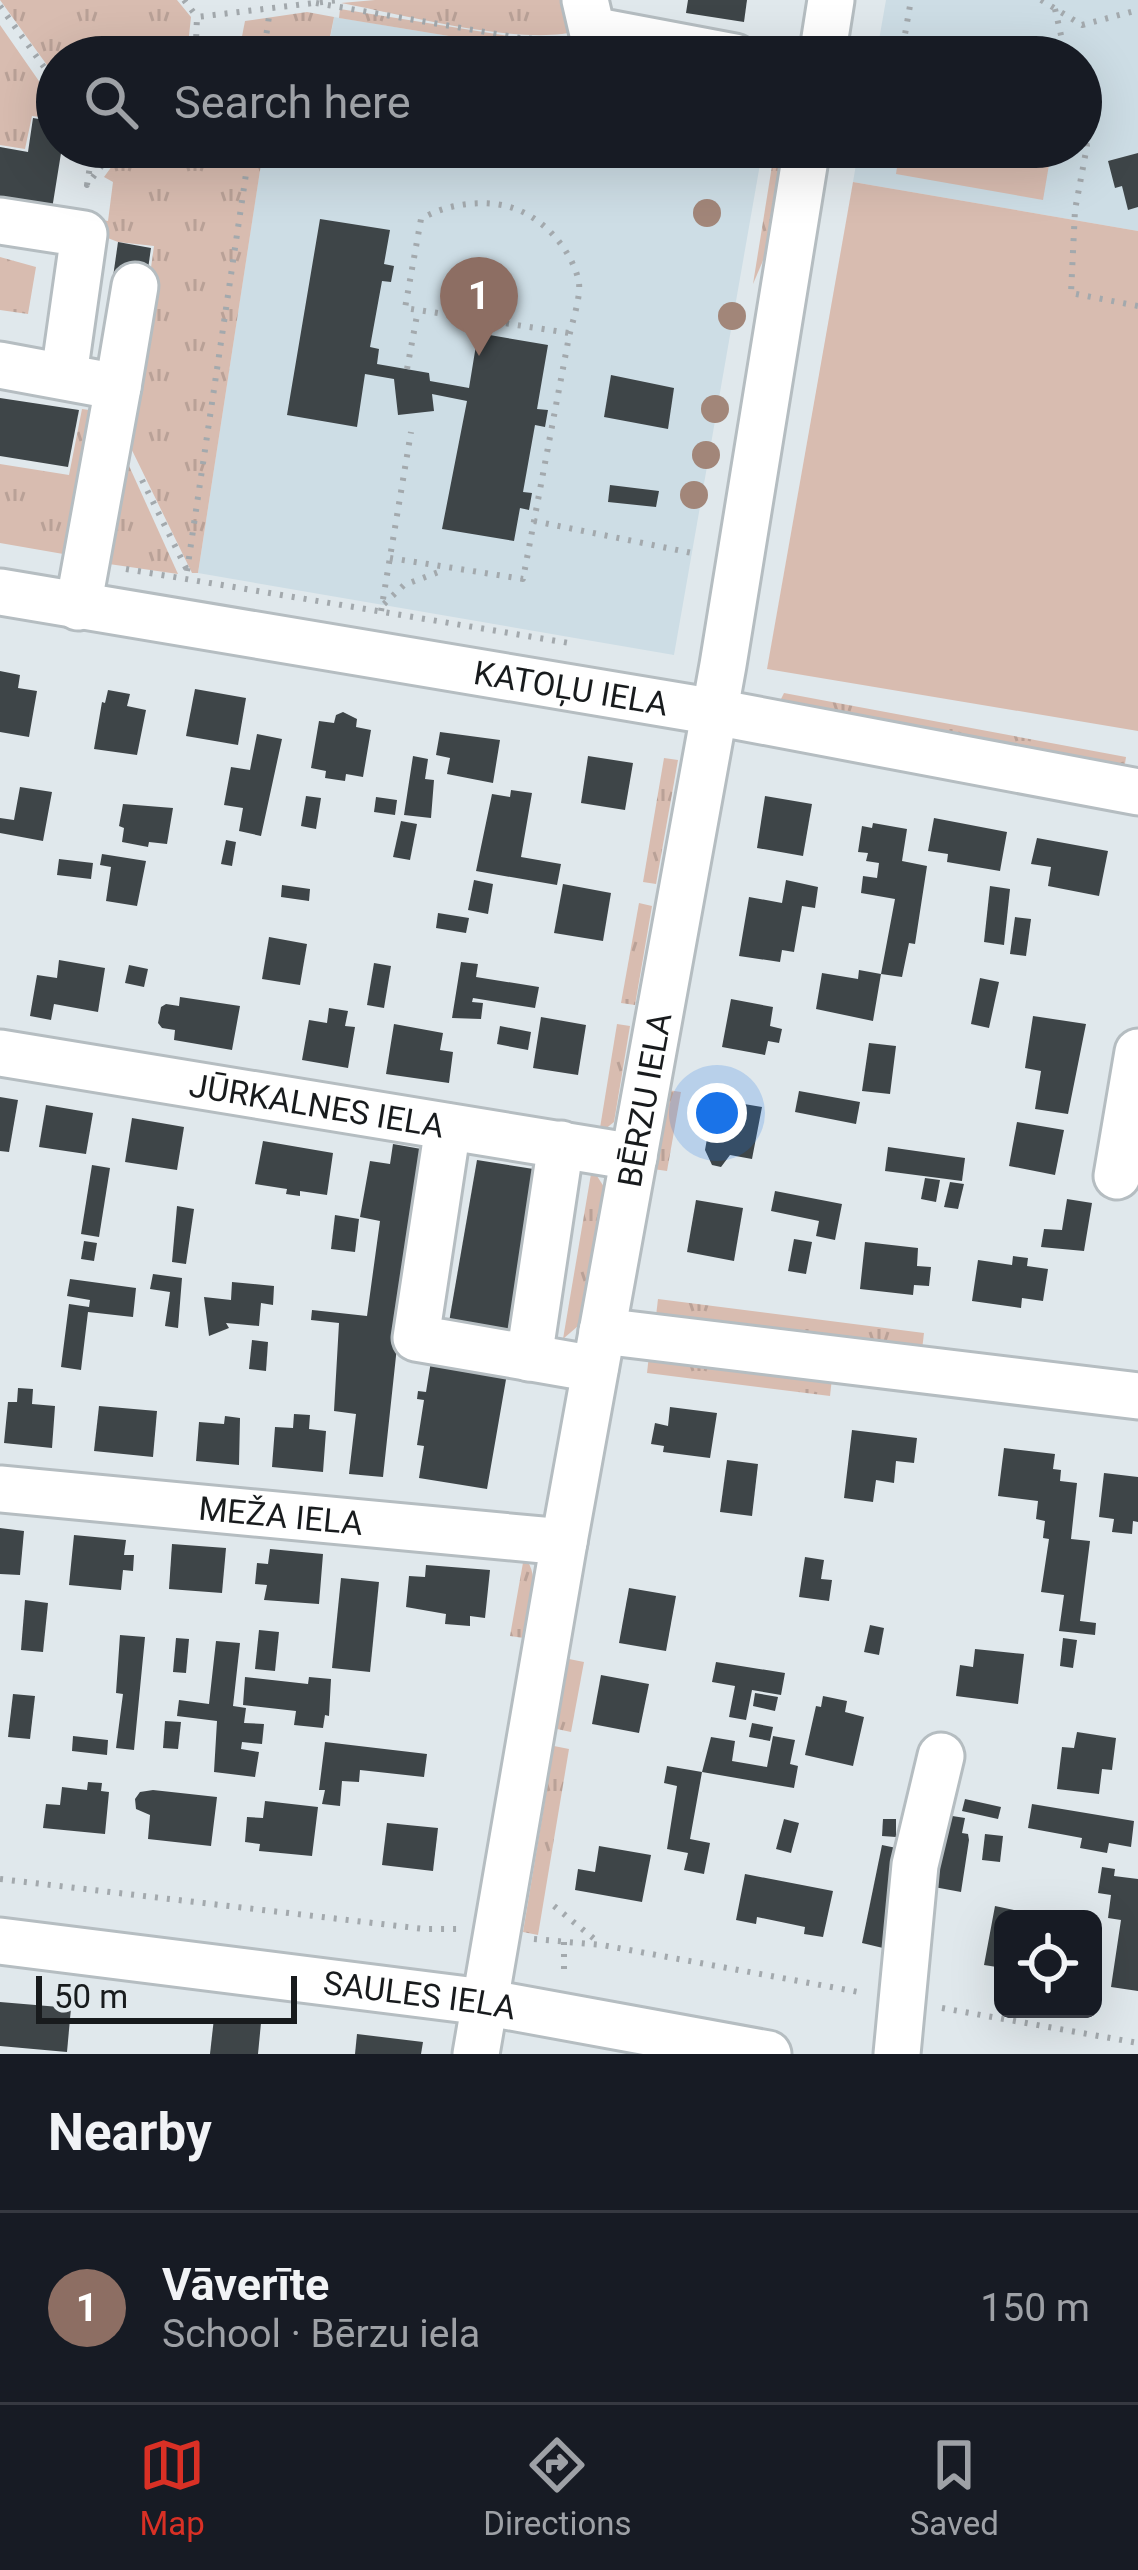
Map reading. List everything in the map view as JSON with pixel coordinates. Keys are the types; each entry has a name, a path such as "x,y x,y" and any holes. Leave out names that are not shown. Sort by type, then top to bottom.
{"street":[{"path":"825,36 831,0"},
{"path":"589,15 662,36"},
{"name":"BĒRZU IELA","path":"476,2054 715,712 804,168"},
{"path":"0,221 84,235 64,375"},
{"path":"81,584 134,286"},
{"path":"0,365 118,387"},
{"name":"KATOĻU IELA","path":"0,592 81,584 1138,792"},
{"path":"1117,1176 1138,1052"},
{"name":"JŪRKALNES IELA","path":"0,1053 634,1157"},
{"path":"448,1127 416,1338 530,1358 598,1350 1138,1396"},
{"path":"530,1358 561,1144"},
{"name":"MEŽA IELA","path":"0,1489 564,1543"},
{"path":"897,2054 915,1865 941,1756"},
{"name":"SAULES IELA","path":"0,1941 484,2002 768,2054"}],"path":[{"path":"184,0 197,17 196,36"},
{"path":"197,17 339,0"},
{"path":"904,36 910,0"},
{"path":"1041,0 1082,26 1138,10"},
{"path":"316,3 508,36"},
{"path":"0,6 36,56"},
{"path":"1055,9 1061,36"},
{"path":"266,36 270,10"},
{"path":"566,36 589,15"},
{"path":"90,168 87,185 100,168"},
{"path":"189,575 247,168"},
{"path":"1083,168 1075,210 1071,293 1138,306"},
{"path":"390,558 523,579 579,280 556,238 534,215 491,202 421,219 405,308 569,333"},
{"path":"407,369 418,310"},
{"path":"381,609 411,433"},
{"path":"140,475 189,575"},
{"path":"534,521 697,554"},
{"path":"381,609 404,585 452,568"},
{"path":"81,584 189,575 585,646"},
{"path":"0,1880 602,1945 1138,2043"},
{"path":"554,1906 602,1945"},
{"path":"564,1942 565,1977"}],"shaded area":[{"path":"886,0 1138,0 1138,231 853,182 855,168 1102,168 1102,36 880,36"},
{"path":"334,17 449,36 331,36"},
{"path":"260,168 759,168 674,655 198,573"}],"green space":[{"path":"0,0 177,0 191,17 189,36 36,36 36,50"},
{"path":"570,0 580,30 529,35 497,32 341,3"},
{"path":"340,9 509,36 449,36 339,18"},
{"path":"307,12 334,17 330,36 242,36 245,21"},
{"path":"0,25 36,77 36,116 32,116 25,149 0,145"},
{"path":"111,168 260,168 198,573 192,573 127,440 154,246 118,242 95,233 97,219 108,221 113,182 104,177"},
{"path":"772,168 782,168 768,249 753,284"},
{"path":"897,168 1048,168 1043,200 896,174"},
{"path":"853,182 1138,231 1138,731 767,669"},
{"path":"0,257 36,267 28,314 0,310"},
{"path":"82,409 96,411 69,555 0,543 0,464 69,475"},
{"path":"120,446 178,574 102,563"},
{"path":"784,693 1126,757 1124,770 778,705"},
{"path":"664,758 678,760 656,884 643,882"},
{"path":"639,903 652,906 635,1005 621,1003"},
{"path":"617,1024 630,1026 614,1122 599,1134"},
{"path":"668,1090 681,1092 667,1171 653,1169"},
{"path":"592,1168 604,1187 578,1326 563,1339"},
{"path":"658,1299 924,1333 922,1350 656,1316"},
{"path":"649,1355 832,1378 830,1396 647,1373"},
{"path":"524,1557 533,1585 524,1638 510,1636"},
{"path":"569,1659 584,1662 571,1732 557,1729"},
{"path":"554,1746 569,1749 538,1935 523,1932"}],"building":[{"path":"688,0 747,0 744,22 686,13"},
{"path":"36,118 36,168 59,168 52,209 0,200 0,147 28,152"},
{"path":"1138,153 1138,207 1128,210 1122,186 1115,188 1108,161"},
{"path":"320,219 390,230 384,264 394,266 391,282 382,281 370,347 379,349 377,364 429,373 430,381 469,388 478,333 548,345 537,409 548,410 545,427 535,425 523,492 532,493 529,510 520,508 514,541 442,529 467,401 432,394 434,411 398,415 394,379 365,374 357,427 287,415"},
{"path":"118,242 151,248 146,283 113,277"},
{"path":"611,375 674,388 668,429 604,417"},
{"path":"0,398 79,410 68,467 0,456"},
{"path":"610,485 659,491 656,507 608,502"},
{"path":"0,671 20,675 18,688 37,691 29,737 0,732"},
{"path":"195,689 246,698 238,745 186,736"},
{"path":"108,690 130,694 127,706 146,710 137,755 94,749"},
{"path":"343,712 357,719 356,727 371,730 363,777 346,774 345,781 325,778 326,771 311,768 319,721 334,723"},
{"path":"440,732 500,740 493,783 447,774 450,758 436,755"},
{"path":"257,734 282,739 261,836 239,831 243,808 224,805 231,767 250,770"},
{"path":"413,756 428,759 425,779 434,780 431,818 404,815"},
{"path":"588,756 633,763 625,810 581,803"},
{"path":"20,787 52,792 43,841 0,833 0,818 14,820"},
{"path":"511,790 532,793 521,857 561,864 557,885 476,871 492,794 510,797"},
{"path":"306,796 321,798 316,829 301,826"},
{"path":"765,796 812,804 803,856 757,848"},
{"path":"376,797 397,800 395,815 374,812"},
{"path":"123,804 173,808 167,844 149,842 148,847 122,842"},
{"path":"934,818 1007,832 1000,871 947,862 948,854 928,851"},
{"path":"401,821 417,824 410,860 393,857"},
{"path":"873,823 907,829 902,861 927,866 915,944 909,943 902,977 881,974 895,899 861,893 863,876 877,878 879,863 866,861 868,853 858,852 862,826 872,828"},
{"path":"1037,838 1108,851 1099,896 1048,886 1051,867 1031,864"},
{"path":"226,840 236,842 232,866 221,864"},
{"path":"102,854 146,861 137,906 106,901 111,867 100,865"},
{"path":"59,859 93,863 91,879 57,875"},
{"path":"474,880 493,884 488,914 468,910"},
{"path":"786,880 818,887 815,908 802,906 794,952 782,950 780,962 739,956 749,897 782,903"},
{"path":"563,884 611,893 603,941 554,933"},
{"path":"282,885 310,889 309,901 281,897"},
{"path":"990,886 1010,889 1004,945 984,942"},
{"path":"438,913 469,918 466,933 436,928"},
{"path":"1015,917 1031,919 1026,956 1010,954"},
{"path":"269,937 307,944 300,985 262,979"},
{"path":"59,960 105,968 98,1012 54,1004 51,1020 30,1016 37,975 57,978"},
{"path":"461,962 478,964 476,977 539,987 535,1008 473,998 472,1002 483,1003 481,1019 452,1018"},
{"path":"374,963 391,966 384,1008 367,1005"},
{"path":"129,965 148,969 144,987 125,983"},
{"path":"859,970 881,974 873,1021 816,1009 822,973 858,979"},
{"path":"980,978 999,982 989,1028 971,1024"},
{"path":"180,997 240,1006 232,1050 174,1040 175,1030 162,1028 158,1023 161,1007 179,1006"},
{"path":"731,999 773,1007 770,1026 782,1029 779,1043 768,1041 765,1055 722,1047"},
{"path":"329,1008 348,1011 345,1026 355,1027 348,1068 302,1060 309,1020 327,1023"},
{"path":"1033,1016 1086,1024 1068,1114 1035,1109 1041,1071 1025,1068"},
{"path":"541,1017 586,1025 578,1075 533,1068"},
{"path":"394,1024 443,1033 440,1050 453,1052 449,1083 386,1074"},
{"path":"500,1026 531,1032 528,1050 497,1044"},
{"path":"869,1043 896,1046 890,1094 862,1091"},
{"path":"799,1091 860,1102 856,1124 795,1112"},
{"path":"0,1097 18,1100 9,1152 0,1151"},
{"path":"714,1099 762,1107 752,1159 730,1155 721,1167 712,1165 705,1150"},
{"path":"46,1105 93,1113 86,1154 39,1147"},
{"path":"132,1118 184,1127 177,1170 125,1162"},
{"path":"1017,1122 1064,1130 1055,1175 1009,1166"},
{"path":"263,1141 333,1153 327,1195 286,1194 287,1189 255,1184"},
{"path":"393,1144 427,1150 399,1328 383,1477 349,1474 356,1414 334,1411 339,1323 311,1320 312,1310 367,1316 380,1221 360,1217 370,1161 390,1164"},
{"path":"888,1147 965,1158 962,1181 885,1171"},
{"path":"477,1160 546,1171 522,1333 449,1322"},
{"path":"92,1165 110,1168 99,1237 81,1234"},
{"path":"925,1178 940,1180 936,1202 921,1199"},
{"path":"950,1182 964,1184 958,1209 944,1207"},
{"path":"775,1191 842,1204 835,1240 816,1236 819,1221 771,1211"},
{"path":"1067,1199 1092,1203 1084,1251 1041,1247 1044,1229 1062,1230"},
{"path":"696,1200 743,1208 734,1261 687,1252"},
{"path":"177,1206 194,1209 186,1264 172,1262"},
{"path":"335,1215 359,1219 355,1252 331,1249"},
{"path":"794,1239 812,1242 806,1274 788,1271"},
{"path":"84,1241 97,1243 94,1261 81,1259"},
{"path":"865,1242 918,1248 917,1266 931,1267 929,1286 914,1285 913,1295 860,1289"},
{"path":"1013,1256 1028,1258 1027,1266 1048,1269 1043,1301 1022,1298 1021,1308 972,1301 978,1260 1012,1265"},
{"path":"153,1274 182,1278 178,1328 165,1326 170,1292 150,1289"},
{"path":"70,1279 136,1288 133,1317 88,1312 81,1370 61,1367 69,1304 89,1307 90,1300 67,1296"},
{"path":"232,1282 274,1286 273,1305 261,1303 259,1326 226,1323 229,1328 209,1336 204,1297 231,1300"},
{"path":"252,1340 268,1342 266,1371 249,1369"},
{"path":"432,1355 508,1368 487,1489 419,1478 424,1446 417,1445 424,1400 417,1399 418,1391 426,1392"},
{"path":"18,1388 33,1389 32,1404 55,1406 52,1448 4,1443 8,1402 17,1402"},
{"path":"99,1406 157,1411 153,1457 94,1451"},
{"path":"670,1407 717,1413 710,1458 663,1452 664,1446 651,1444 655,1423 668,1426"},
{"path":"294,1414 310,1415 309,1429 326,1431 323,1472 272,1467 275,1427 293,1428"},
{"path":"225,1416 240,1418 239,1465 196,1461 199,1422 224,1424"},
{"path":"852,1430 917,1438 914,1463 896,1461 894,1483 876,1480 873,1502 844,1498"},
{"path":"1004,1448 1055,1454 1053,1469 1061,1470 1060,1481 1077,1483 1071,1539 1090,1541 1080,1621 1096,1623 1095,1635 1059,1631 1064,1595 1041,1592 1049,1539 1043,1538 1045,1521 1036,1519 1038,1501 998,1496"},
{"path":"727,1460 758,1464 752,1516 720,1512"},
{"path":"1104,1473 1138,1477 1138,1522 1133,1521 1132,1534 1112,1532 1114,1519 1099,1517"},
{"path":"0,1528 24,1531 20,1575 0,1574"},
{"path":"74,1535 126,1540 124,1555 134,1555 133,1571 123,1570 121,1590 69,1585"},
{"path":"172,1544 226,1548 222,1593 169,1589"},
{"path":"270,1549 323,1554 319,1604 264,1600 267,1585 255,1584 257,1563 268,1564"},
{"path":"805,1557 824,1560 821,1579 832,1580 829,1601 799,1597"},
{"path":"426,1565 490,1570 485,1618 470,1616 470,1626 445,1624 446,1614 406,1607 409,1576 425,1577"},
{"path":"341,1578 379,1582 370,1672 332,1668"},
{"path":"629,1588 676,1596 666,1651 619,1643"},
{"path":"25,1600 48,1603 43,1652 21,1650"},
{"path":"870,1625 884,1628 879,1655 864,1652"},
{"path":"259,1630 279,1632 275,1671 255,1669"},
{"path":"120,1635 145,1637 134,1750 116,1748 123,1694 116,1693"},
{"path":"176,1638 189,1639 186,1673 173,1672"},
{"path":"1063,1638 1077,1640 1073,1668 1060,1666"},
{"path":"216,1641 240,1643 233,1706 246,1708 244,1723 264,1724 262,1744 242,1742 241,1749 259,1752 255,1777 214,1772 217,1721 177,1716 179,1700 209,1704"},
{"path":"975,1649 1024,1654 1018,1704 956,1696 960,1665 973,1667"},
{"path":"716,1662 785,1673 781,1695 752,1690 746,1720 729,1717 735,1686 712,1682"},
{"path":"601,1675 649,1684 639,1733 592,1724"},
{"path":"245,1677 308,1684 309,1677 331,1679 329,1716 325,1715 323,1728 294,1725 296,1711 243,1705"},
{"path":"755,1693 778,1697 775,1711 753,1706"},
{"path":"13,1694 35,1696 30,1739 8,1737"},
{"path":"823,1696 847,1701 845,1712 864,1717 853,1766 805,1755 816,1706 821,1707"},
{"path":"165,1721 181,1722 178,1749 163,1748"},
{"path":"752,1723 773,1727 770,1741 749,1737"},
{"path":"1077,1732 1116,1738 1112,1770 1102,1769 1099,1794 1057,1789 1062,1747 1074,1748"},
{"path":"73,1736 108,1740 107,1755 72,1751"},
{"path":"773,1736 795,1740 790,1764 798,1766 794,1788 702,1772 711,1737 735,1741 732,1761 767,1767"},
{"path":"325,1742 427,1754 424,1777 360,1770 359,1782 342,1781 340,1806 322,1804 325,1790 319,1790"},
{"path":"667,1766 702,1772 690,1839 710,1843 704,1874 684,1870 688,1853 667,1849 677,1786 664,1783"},
{"path":"88,1782 102,1783 101,1791 109,1792 105,1834 43,1828 46,1804 60,1805 62,1787 87,1790"},
{"path":"140,1792 217,1797 211,1846 148,1839 150,1815 136,1809 135,1799"},
{"path":"965,1799 1001,1807 998,1819 962,1811"},
{"path":"265,1801 318,1807 312,1856 259,1851 260,1844 245,1842 247,1817 263,1818"},
{"path":"1032,1804 1134,1821 1131,1847 1109,1843 1107,1853 1080,1848 1082,1838 1028,1828"},
{"path":"946,1815 965,1818 962,1833 969,1840 961,1892 934,1887"},
{"path":"784,1819 799,1823 791,1853 776,1849"},
{"path":"883,1819 896,1819 896,1837 882,1836"},
{"path":"387,1823 438,1828 433,1871 382,1865"},
{"path":"985,1834 1003,1836 1000,1862 982,1860"},
{"path":"882,1845 901,1849 883,1948 862,1943"},
{"path":"599,1846 651,1855 642,1902 575,1890 578,1869 595,1872"},
{"path":"1102,1867 1115,1869 1114,1876 1138,1879 1138,1991 1111,1987 1121,1920 1108,1918 1111,1895 1098,1893"},
{"path":"745,1874 833,1891 823,1937 804,1934 805,1927 757,1917 756,1924 736,1920"},
{"path":"994,1911 994,1967 984,1965"},
{"path":"0,2002 71,2008 67,2052 0,2046"},
{"path":"214,2018 261,2023 258,2054 210,2054"},
{"path":"357,2034 423,2042 421,2054 355,2054"}],"place":[{"name":"Vāverīte","path":"479,356"}]}
